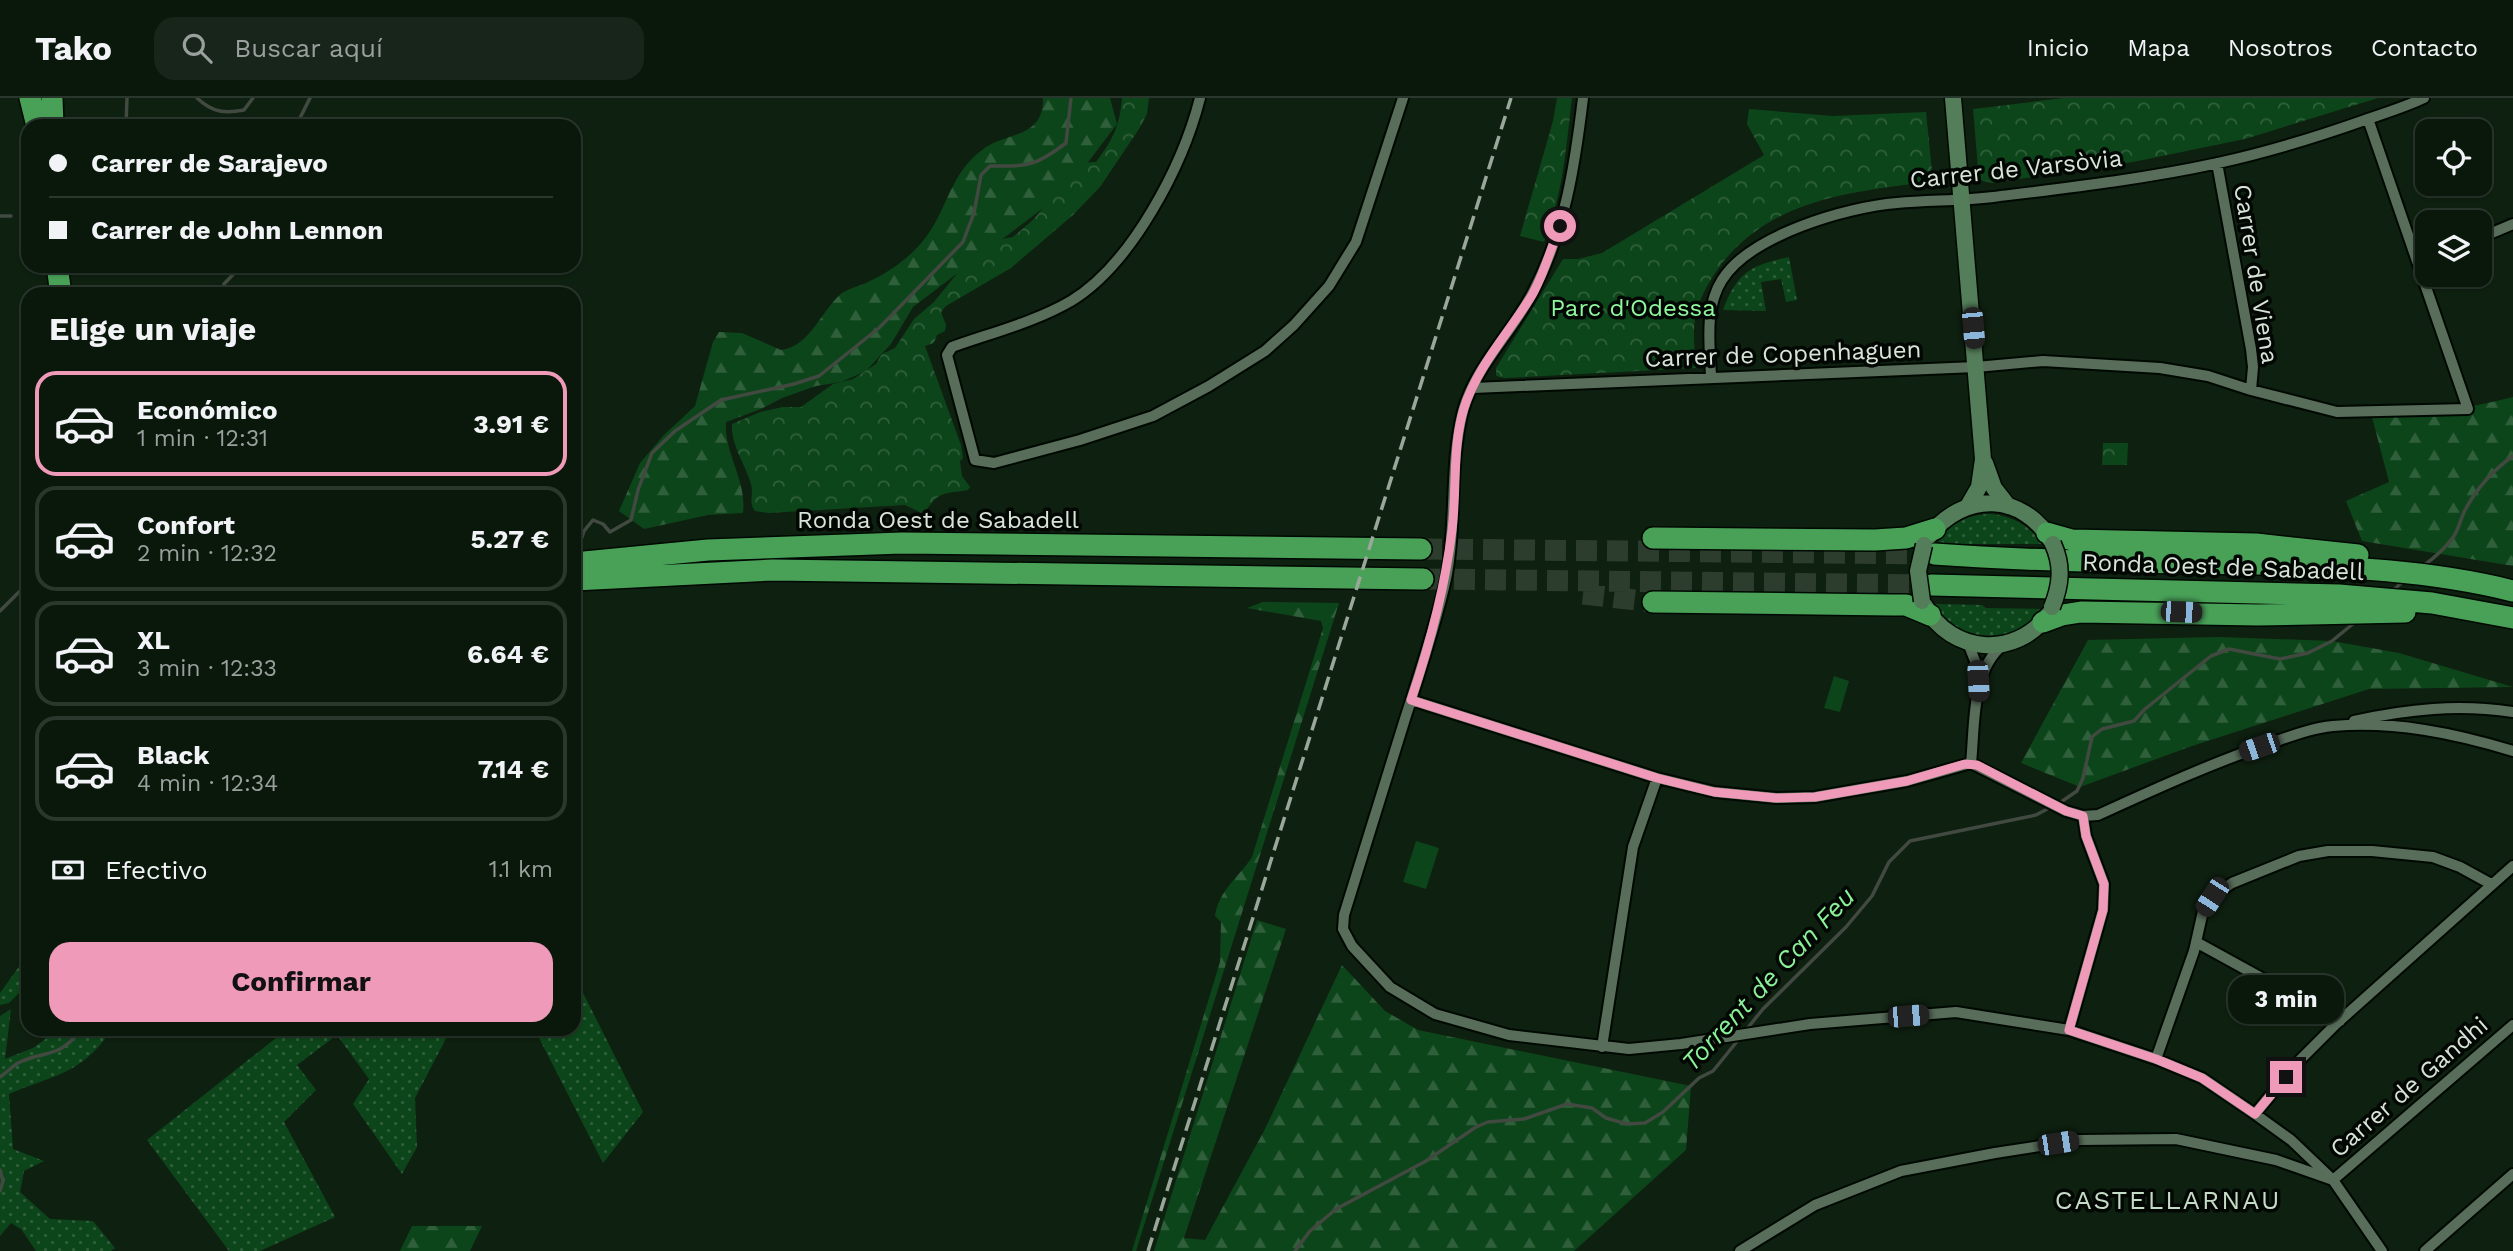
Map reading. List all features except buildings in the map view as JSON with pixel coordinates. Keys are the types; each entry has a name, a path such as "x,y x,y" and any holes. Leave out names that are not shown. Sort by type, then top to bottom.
{"highway":[{"path":"30,98 35,119"},
{"path":"52,98 53,119"},
{"path":"1653,538 1906,538 1931,543"},
{"path":"2050,538 2306,548 2398,561 2462,580"},
{"name":"Ronda Oest de Sabadell","path":"581,562 732,549 902,543 1421,549"},
{"name":"Ronda Oest de Sabadell","path":"1931,543 2009,559 2332,567 2462,580 2513,591"},
{"name":"Ronda Oest de Sabadell","path":"581,580 773,570 1423,579"},
{"name":"Ronda Oest de Sabadell","path":"1653,602 1906,606 1928,600 2339,595 2432,603 2513,618"},
{"path":"2048,615 2081,612 2258,615 2470,610"}],"main road":[{"path":"1953,98 1983,458 1979,487 1968,506"},
{"path":"1983,458 1994,488 2008,506"},
{"path":"1988,503 2008,506 2026,513 2040,524 2050,538 2061,567 2060,586 2048,615 2019,640 1986,647 1968,643 1952,636 1928,600 1918,571 1947,517 1968,506 1988,503"}],"street":[{"path":"1200,98 1175,167 1155,207 1124,252 1073,300 1043,315 952,347 947,355 975,460 994,463 1080,440 1153,416 1209,386 1265,351 1329,286 1356,242 1403,98"},
{"path":"1583,98 1567,207 1560,226 1533,293 1485,363 1464,410 1455,472 1453,526 1446,577 1430,641 1344,915 1342,925 1346,936 1390,987 1435,1014 1509,1035 1629,1049 1681,1044 1810,1024 1956,1012 2069,1030 2156,1059 2202,1078 2255,1114 2291,1140 2333,1180 2382,1251"},
{"name":"Carrer de Varsòvia","path":"1711,378 1709,331 1712,303 1723,279 1745,257 1774,238 1795,229 1852,211 1895,203 1962,199 2090,184 2217,163 2314,138 2424,98"},
{"path":"2368,119 2415,241"},
{"name":"Carrer de Viena","path":"2217,163 2251,349 2251,390"},
{"path":"2492,233 2513,225"},
{"name":"Carrer de Copenhaguen","path":"1473,388 1976,367 2043,361 2135,366 2208,376 2337,412 2468,409 2431,287"},
{"path":"1968,643 1977,666 1979,696"},
{"path":"1971,763 1985,667 1992,654 2003,645"},
{"path":"1411,700 1657,778 1714,792 1776,798 1815,797 1896,783 1971,763 2066,811 2083,816 2098,816 2216,762 2302,733 2426,708 2486,708 2513,712"},
{"path":"2331,726 2423,729 2457,735 2513,751"},
{"path":"1602,1046 1633,847 1657,778"},
{"path":"2069,1030 2103,910 2104,884 2086,836 2083,816"},
{"path":"2156,1059 2196,942 2203,911 2212,897 2232,883 2299,856 2328,851 2372,851 2433,857 2460,867 2491,884"},
{"path":"2255,1114 2298,1062 2340,1021 2513,866"},
{"path":"2196,942 2340,1021"},
{"name":"Carrer de Gandhi","path":"2333,1180 2513,1025"},
{"path":"1740,1251 1815,1205 1901,1171 2079,1140 2176,1139 2276,1160 2333,1180"},
{"path":"2276,1160 2291,1140"},
{"path":"2425,1251 2513,1174"}],"green space":[{"path":"1043,98 1110,98 1117,124 1067,190 913,307 891,344 866,371 841,382 816,386 782,398 726,422 728,445 742,489 743,513 708,515 644,529 619,511 640,463 664,435 695,406 713,342 719,332 742,333 781,350 800,342 842,293 887,272 915,250 932,228 968,163 990,145 1030,128 1040,117"},
{"path":"1122,98 1149,98 1147,114 1100,187 1073,215 1011,268 946,306 941,312 946,325 945,331 937,335 934,343 925,346 961,445 962,476 970,487 968,490 937,497 924,514 905,505 768,513 755,511 751,484 736,447 732,424 760,412 783,407 801,407 833,384 853,379 876,364 882,354 895,348 914,319 934,302 968,260 996,240 1013,237 1034,219 1062,185 1067,173 1078,163 1096,162 1114,133"},
{"path":"1557,98 1572,98 1560,189 1544,242 1520,236"},
{"path":"2064,98 2378,98 2245,139 2133,162 1992,183 1979,180 1973,109"},
{"name":"Parc d'Odessa","path":"1749,109 1833,116 1926,112 1933,181 1846,194 1819,201 1767,223 1744,240 1723,262 1701,300 1694,328 1696,368 1505,378 1496,376 1496,368 1563,259 1578,259 1602,253 1764,155 1747,124"},
{"path":"1789,257 1797,300 1786,302 1781,279 1761,282 1766,311 1723,310 1734,287 1747,272 1765,263"},
{"path":"2513,397 2513,566 2362,541 2346,501 2389,482 2372,417 2443,411"},
{"path":"2103,443 2128,443 2127,465 2102,465"},
{"path":"1991,514 2020,523 2042,544 1968,544 1968,547 1937,545 1952,526 1966,518"},
{"path":"1263,602 1339,603 1136,1251 1132,1251 1220,962 1221,922 1215,916 1217,907 1225,891 1252,857 1323,628 1321,621 1247,608"},
{"path":"1936,604 2042,609 2016,631 1990,637 1957,629 1941,614"},
{"path":"2219,637 2332,641 2399,653 2513,687 2369,689 2192,746 2080,787 2021,763 2088,640"},
{"path":"1834,676 1849,681 1840,712 1824,708"},
{"path":"1416,841 1439,848 1426,889 1403,882"},
{"path":"1257,920 1286,929 1184,1238 1205,1240 1265,1129 1342,965 1385,1011 1418,1030 1691,1086 1686,1150 1574,1251 1154,1251"},
{"path":"21,964 21,991 9,1003 0,1005 0,993"},
{"path":"581,989 643,1112 603,1163 538,1036 581,1036"},
{"path":"11,1009 5,1059 33,1048 49,1036 107,1036 78,1065 9,1094 13,1149 44,1161 24,1171 20,1192 50,1219 93,1221 115,1248 111,1251 36,1251 21,1229 11,1223 0,1236 0,1016"},
{"path":"336,1036 297,1065 316,1090 284,1122 335,1217 260,1251 229,1251 147,1140 276,1038"},
{"path":"338,1036 447,1036 415,1098 417,1147 402,1174 353,1104 369,1079"},
{"path":"412,1226 482,1226 470,1251 400,1251"}],"waterway":[{"path":"126,119 127,98"},
{"path":"197,98 213,109 230,112 244,110 253,98"},
{"path":"300,119 310,98"},
{"path":"581,540 593,520 603,524 610,532 631,520 638,490 652,453 675,431 721,400 819,376 879,328 963,242 974,213 981,175 990,166 1031,164 1066,143 1071,98"},
{"path":"0,216 11,216"},
{"path":"223,287 234,273"},
{"name":"Torrent de Can Feu","path":"2422,567 2451,540 2465,510 2480,487 2513,456"},
{"name":"Torrent de Can Feu","path":"2392,591 2405,580"},
{"path":"0,611 21,590"},
{"name":"Torrent de Can Feu","path":"2058,804 2077,791 2083,778 2092,737 2102,729 2134,721 2211,656 2229,649 2280,659 2308,653 2332,641 2354,623"},
{"name":"Torrent de Can Feu","path":"1746,1030 1763,1009 1846,927 1872,896 1889,862 1910,841 2036,815 2051,807"},
{"path":"0,1077 18,1063 59,1050 75,1036"},
{"name":"Torrent de Can Feu","path":"1295,1251 1310,1231 1336,1209 1426,1161 1476,1127 1488,1122 1524,1119 1567,1104 1592,1108 1606,1118 1627,1124 1645,1123 1663,1112 1699,1078 1713,1071 1739,1039"},
{"path":"0,1170 3,1181 0,1191"}],"tunnel":[{"path":"1421,549 1934,554"},
{"path":"1423,579 1931,585"},
{"path":"1583,594 1653,602"}],"railway":[{"path":"1148,1251 1511,98"}],"district":[{"name":"CASTELLARNAU","path":"2168,1200"}],"route":[{"path":"1560,226 1533,293 1485,363 1464,410 1458,443 1453,526 1446,577 1430,641 1411,700 1657,778 1714,792 1776,798 1815,797 1907,781 1965,764 1977,765 2066,811 2083,816 2086,836 2104,884 2103,910 2069,1030 2156,1059 2202,1078 2255,1114 2286,1077"}]}
